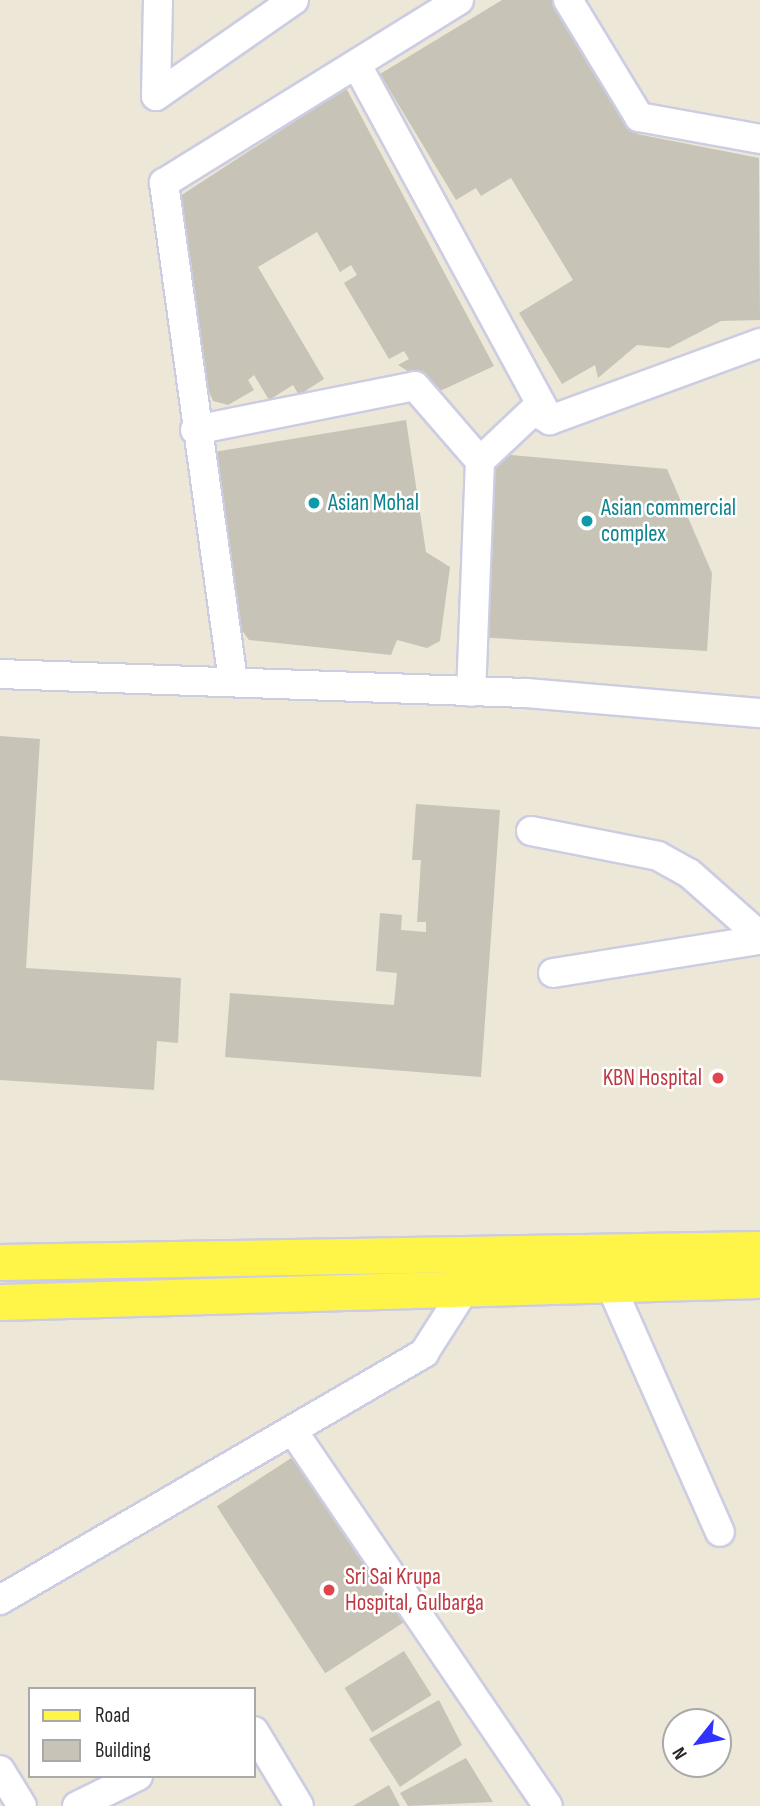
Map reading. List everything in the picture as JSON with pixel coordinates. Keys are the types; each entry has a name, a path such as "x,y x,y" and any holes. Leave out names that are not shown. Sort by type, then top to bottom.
{"main road":[{"path":"0,1262 760,1249"},
{"path":"0,1302 760,1280"}],"street":[{"path":"158,0 156,96 294,0"},
{"path":"233,681 195,430 164,183 358,67 459,0"},
{"path":"568,0 639,117 760,139"},
{"path":"358,67 550,420"},
{"path":"480,461 533,411 550,420 760,343"},
{"path":"195,430 415,386 480,461 471,692"},
{"path":"0,674 471,692 760,713"},
{"path":"531,831 658,856 689,873 760,938"},
{"path":"553,974 760,938"},
{"path":"610,1284 720,1532"},
{"path":"0,1600 424,1353 466,1287"},
{"path":"293,1431 548,1806"},
{"path":"256,1734 299,1806"},
{"path":"0,1770 22,1806"},
{"path":"77,1806 134,1778"}],"building":[{"path":"502,0 554,0 637,134 759,158 760,320 721,321 669,348 637,345 598,378 595,365 562,384 519,313 573,280 511,178 481,196 476,188 456,200 380,74"},
{"path":"346,88 494,366 440,391 398,365 409,359 404,351 389,359 344,283 357,275 351,265 340,272 317,232 258,267 324,379 299,395 293,385 269,400 254,375 248,380 254,390 228,405 213,401 197,360 174,200"},
{"name":"Asian Mohal","path":"406,420 426,552 450,567 440,641 427,648 397,640 391,655 249,640 222,603 202,454"},
{"name":"Asian commercial complex","path":"490,453 667,469 712,573 707,651 477,637"},
{"path":"0,736 40,739 26,968 181,978 178,1043 157,1041 154,1090 0,1080"},
{"path":"416,804 500,810 481,1077 225,1057 230,993 394,1005 397,973 376,971 380,913 402,915 401,930 426,932 426,922 417,922 421,860 412,860"},
{"path":"299,1453 407,1620 325,1673 217,1506"},
{"path":"404,1651 432,1695 372,1732 345,1688"},
{"path":"439,1700 462,1745 400,1787 369,1739"},
{"path":"466,1758 493,1802 408,1806 400,1793"},
{"path":"389,1785 400,1806 353,1806"}],"place":[{"name":"Asian Mohal","path":"314,503"},
{"name":"Asian commercial complex","path":"587,521"},
{"name":"KBN Hospital","path":"718,1078"},
{"name":"Sri Sai Krupa Hospital, Gulbarga","path":"329,1590"}]}
